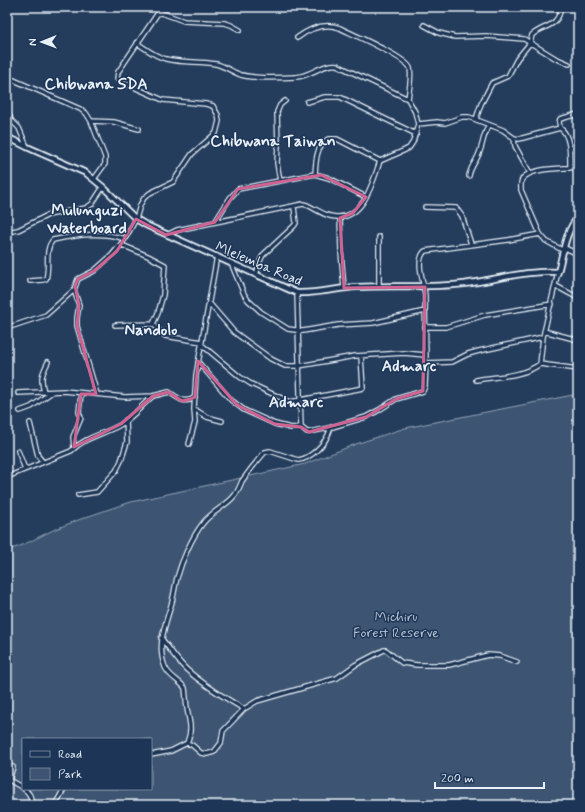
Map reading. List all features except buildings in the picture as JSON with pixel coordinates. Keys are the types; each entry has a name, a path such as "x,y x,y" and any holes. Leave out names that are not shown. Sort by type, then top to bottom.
{"street":[{"path":"7,328 46,315 74,290 78,279 94,271 112,255 125,240 136,219 144,198 150,193 162,189 173,182 192,154 216,133 219,121 216,110 209,104 163,100 118,80 118,72 136,43 162,7"},
{"path":"476,120 481,104 487,96 492,83 508,76 517,59 530,43 533,34 557,21 561,7"},
{"path":"159,12 184,21 228,24 240,30"},
{"path":"424,25 439,33 454,37 486,36 527,40 555,58 569,64"},
{"path":"166,235 178,230 305,204 328,215 340,217 347,216 353,213 366,198 373,183 380,161 408,148 413,142 418,124 408,99 410,68 408,64 396,56 340,28 332,26 312,28 297,38"},
{"path":"136,43 166,59 219,65 240,75 247,76 303,76 328,65 337,65 408,99"},
{"path":"7,77 80,109 86,114 91,122 106,160 105,164 94,179"},
{"path":"307,102 325,97 340,97 416,134"},
{"path":"280,181 277,159 277,112 280,105 285,101"},
{"path":"7,108 11,120 19,128 27,147"},
{"path":"570,168 570,148 564,132 560,128 559,122 560,120 578,114"},
{"path":"418,124 436,122 445,123 465,116 503,130 514,138 525,138 560,128"},
{"path":"91,122 114,122 139,129"},
{"path":"469,176 469,171 479,154 485,131 489,125"},
{"name":"Mlelemba Road","path":"7,137 81,170 103,187 136,219 205,253 216,256 297,293 305,294 344,288 378,286 425,287 466,284 535,272 558,272"},
{"path":"514,138 515,146 530,173"},
{"path":"314,174 320,146 328,139 338,140 380,161"},
{"path":"570,148 578,147"},
{"path":"578,167 544,170 530,173 522,180 521,186 531,216 540,234 546,240 564,250 578,254"},
{"path":"215,222 230,198 238,189 314,174 329,178 366,198"},
{"path":"7,232 18,230 48,215 86,208 92,204 103,187"},
{"path":"256,275 263,255 296,223 294,207"},
{"path":"425,207 456,208 462,216 471,244"},
{"path":"340,217 344,288"},
{"path":"540,364 544,331 552,304 558,272 570,229 578,218"},
{"path":"30,281 46,279 48,252 53,240 99,234 111,235 125,240"},
{"path":"198,362 231,400 244,410 275,424 291,428 301,427 307,432 329,428 366,417 396,399 423,391 425,386 425,287 420,262 425,251 508,240 540,234"},
{"path":"378,286 379,237"},
{"path":"122,245 165,265 163,295 153,324"},
{"path":"189,444 195,422 194,409 198,362 216,256"},
{"path":"231,263 244,294 252,304 284,328 297,331 338,325 373,323 425,311"},
{"path":"556,286 578,298"},
{"path":"74,290 80,305 77,326 97,394"},
{"path":"297,293 301,427"},
{"path":"209,303 231,329 271,359 285,366 299,366 361,356 404,353 425,355"},
{"path":"425,327 446,327 485,315 552,304"},
{"path":"115,325 153,324 165,336 202,344 232,371 251,384 290,402 363,388 361,356"},
{"path":"544,331 578,340"},
{"path":"426,363 452,362 479,350 543,337"},
{"path":"44,392 42,374 48,362"},
{"path":"476,380 523,372 540,364 578,369"},
{"path":"18,393 53,391 125,397 152,396 169,392 182,401 192,399 195,396"},
{"path":"20,411 31,407 53,391"},
{"path":"74,447 73,437 81,418 79,412 81,394"},
{"path":"7,477 71,451 74,447 85,440 114,427 126,420 152,396"},
{"path":"194,409 207,417 222,421"},
{"path":"78,495 97,492 116,471 127,442 126,420"},
{"path":"30,423 38,456 43,462"},
{"path":"152,755 171,751 187,743 190,735 191,725 187,710 185,688 169,674 164,666 161,651 161,638 180,568 197,533 203,522 211,514 236,494 242,482 264,452 270,451 302,460 316,451 328,434 330,430 329,428"},
{"path":"18,451 25,469"},
{"path":"161,638 186,670 228,700 244,709"},
{"path":"187,743 192,745 201,753 207,754 214,752 221,742 224,731 244,709 257,701 337,678 384,650 406,664 449,665 488,655 500,656 517,662"},
{"path":"12,768 8,777 10,782 22,787"},
{"path":"26,790 30,794 31,805"},
{"path":"55,805 63,790"}],"highlighted area":[{"path":"321,175 366,197 353,213 340,218 344,288 425,287 423,391 396,399 366,417 309,432 301,427 275,424 237,405 198,361 195,397 182,401 168,392 153,396 121,424 74,447 81,394 96,394 77,326 79,305 75,286 78,279 94,271 117,251 136,219 166,235 215,222 238,189"}],"green space":[{"name":"Michiru Forest Reserve","path":"578,394 578,805 7,805 7,550 20,546 76,521 131,502 305,464 356,444 405,428"}],"district":[{"name":"Chibwana SDA","path":"96,83"},
{"name":"Chibwana Taiwan","path":"273,140"},
{"name":"Mulunguzi Waterboard","path":"87,218"},
{"name":"Nandolo","path":"151,329"},
{"name":"Admarc","path":"409,365"},
{"name":"Admarc","path":"296,401"}]}
